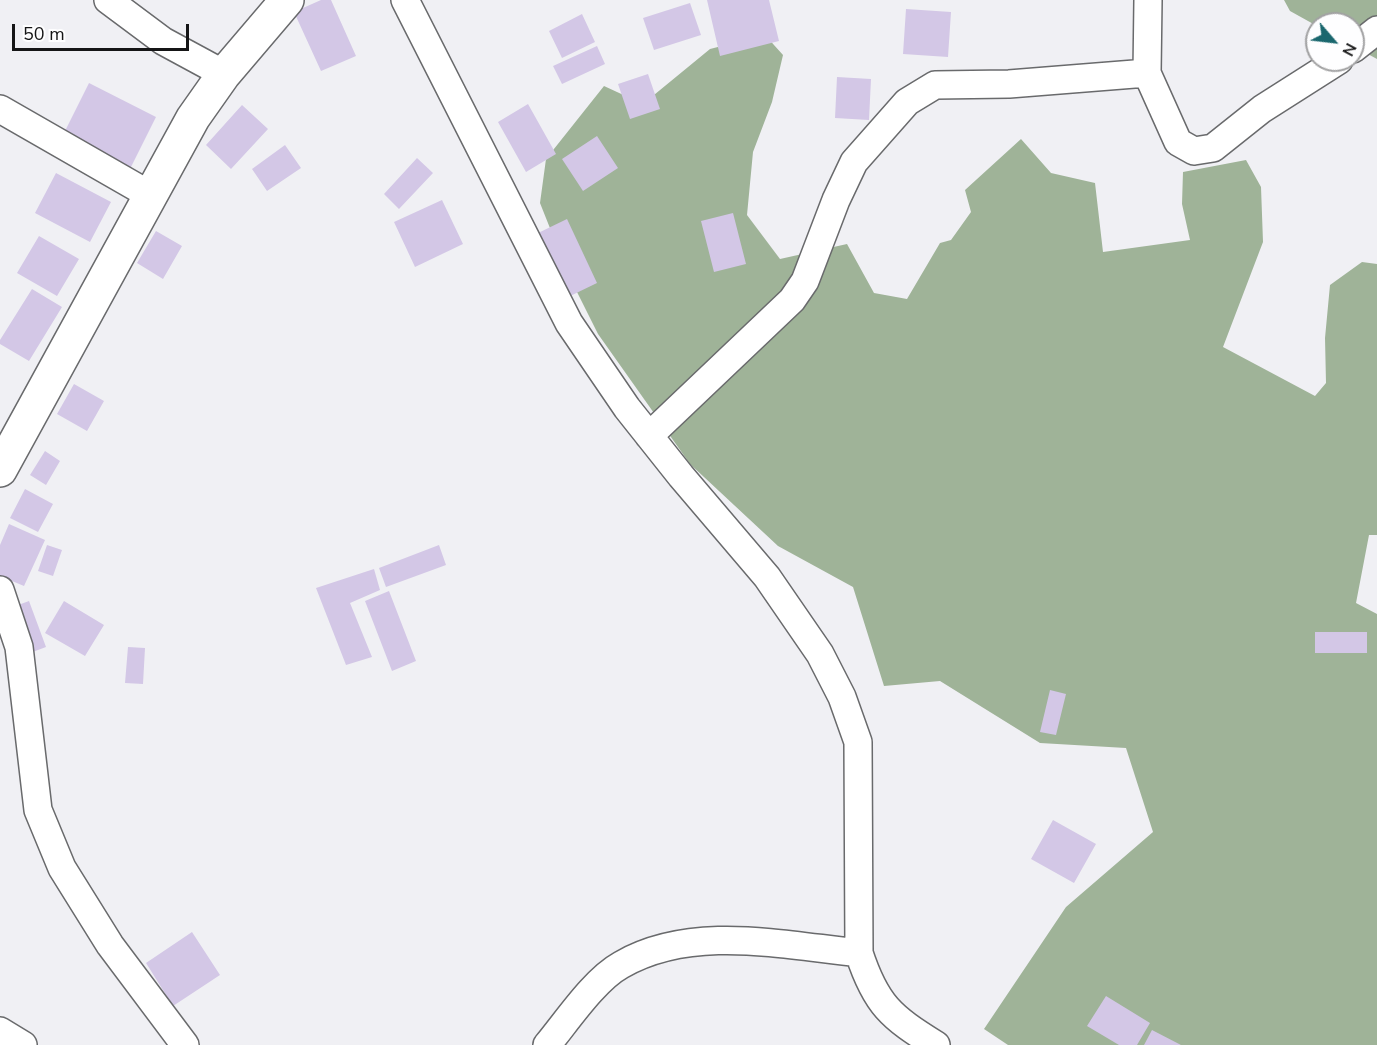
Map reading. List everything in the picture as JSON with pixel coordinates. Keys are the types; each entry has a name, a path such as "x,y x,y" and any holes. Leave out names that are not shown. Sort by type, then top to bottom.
{"street":[{"path":"108,0 163,41 224,74"},
{"path":"0,470 194,118 224,74 287,0"},
{"path":"405,0 570,323 649,436 767,577 820,654 842,697 858,742 859,953 868,983 883,1006 903,1024 936,1045"},
{"path":"1148,0 1148,73 1178,142 1194,151 1213,148 1262,109 1320,72"},
{"path":"1365,40 1377,30"},
{"path":"649,436 792,300 805,281 836,200 854,162 907,102 935,85 1009,84 1148,73"},
{"path":"0,109 150,195"},
{"path":"0,590 19,647 38,810 62,868 110,945 185,1045"},
{"path":"547,1045 593,990 620,965 654,950 699,942 737,940 859,953"},
{"path":"0,1031 23,1045"}],"green space":[{"path":"1284,0 1377,0 1377,59 1365,52 1365,12 1305,12 1305,19 1290,11"},
{"path":"765,35 783,55 772,102 753,152 747,215 780,259 847,244 874,293 907,299 940,243 951,240 971,212 965,190 1021,139 1051,173 1095,183 1103,252 1190,240 1182,204 1183,172 1246,160 1261,187 1263,242 1223,347 1315,396 1326,383 1325,338 1330,285 1362,262 1377,264 1377,535 1369,535 1356,603 1377,614 1377,1045 1008,1045 984,1029 1066,907 1153,832 1126,748 1040,743 940,681 884,686 853,587 778,546 690,464 598,334 569,276 540,203 546,159 604,86 643,104 710,49"}],"building":[{"path":"321,0 331,0 356,56 321,71 294,12"},
{"path":"707,0 769,0 779,41 720,56"},
{"path":"690,3 701,35 654,50 643,18"},
{"path":"906,9 951,12 948,57 903,54"},
{"path":"582,14 595,42 562,58 549,31"},
{"path":"597,46 605,64 562,84 553,66"},
{"path":"648,74 660,109 630,119 618,84"},
{"path":"837,77 871,79 869,120 835,118"},
{"path":"89,83 156,117 126,177 59,143"},
{"path":"528,104 556,154 526,172 498,122"},
{"path":"242,105 268,129 231,169 206,145"},
{"path":"597,136 618,168 583,191 562,159"},
{"path":"285,145 301,168 267,191 252,169"},
{"path":"417,158 433,173 399,209 384,194"},
{"path":"56,173 111,202 90,242 35,213"},
{"path":"442,200 463,244 415,267 394,222"},
{"path":"733,213 746,264 714,272 701,221"},
{"path":"567,219 597,283 566,298 536,234"},
{"path":"156,231 182,246 163,279 137,263"},
{"path":"39,236 79,259 57,296 17,273"},
{"path":"32,289 62,307 29,361 0,344 0,340"},
{"path":"74,384 104,401 87,431 57,414"},
{"path":"45,451 60,461 46,485 30,475"},
{"path":"25,489 53,504 38,532 10,518"},
{"path":"9,524 45,540 24,586 0,576 0,545"},
{"path":"47,545 62,550 53,576 38,571"},
{"path":"439,545 446,565 386,587 379,568"},
{"path":"374,569 380,590 350,603 372,657 346,665 316,588"},
{"path":"389,591 416,661 392,671 365,601"},
{"path":"29,601 46,647 30,653 13,607"},
{"path":"64,601 104,625 85,656 45,633"},
{"path":"1315,632 1367,632 1367,653 1315,653"},
{"path":"128,647 145,648 143,684 125,683"},
{"path":"1050,690 1066,694 1056,735 1040,732"},
{"path":"1053,820 1096,844 1074,883 1031,859"},
{"path":"192,932 220,975 173,1006 146,963"},
{"path":"1106,996 1150,1023 1137,1045 1119,1045 1087,1026"},
{"path":"1152,1030 1181,1045 1144,1045"}]}
